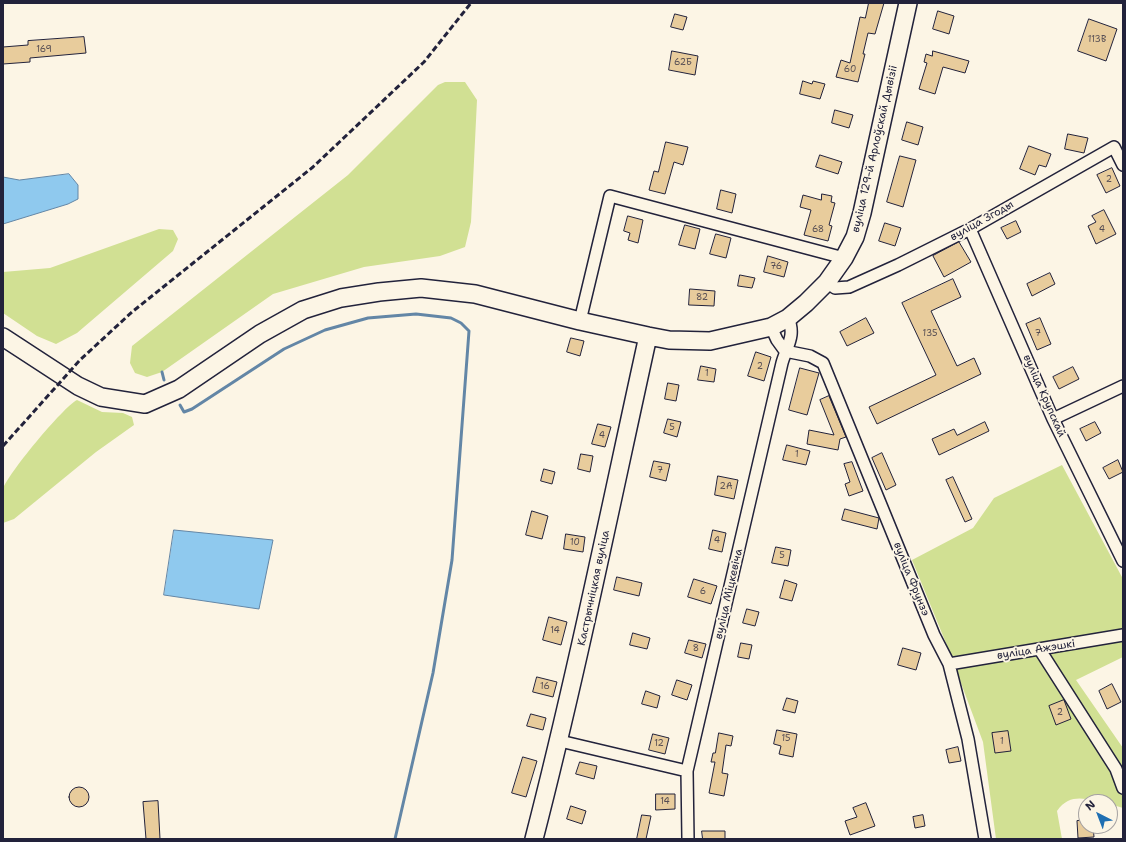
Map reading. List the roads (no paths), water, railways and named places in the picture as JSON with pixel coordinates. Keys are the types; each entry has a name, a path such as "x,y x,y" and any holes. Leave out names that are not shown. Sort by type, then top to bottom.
{"main road":[{"name":"вуліца 129-й Арлоўскай Дывізіі","path":"6,340 78,386 101,397 144,404 179,389 260,334 304,310 341,298 421,288 475,294 580,321 648,336 689,341 710,341 771,327 788,318 827,282 844,258 854,237 862,213 908,3"},
{"name":"Кастрычніцкая вуліца","path":"534,839 560,741 648,336"}],"street":[{"name":"вуліца Згоды","path":"827,282 835,288 849,287 970,229 1118,144 1123,165"},
{"path":"580,321 610,196 844,258"},
{"name":"вуліца Крупскай","path":"970,229 1053,419 1123,561"},
{"name":"вуліца Міцкевіча","path":"688,839 687,771 785,351 791,337 792,327 788,318"},
{"path":"771,327 777,340 785,351"},
{"name":"вуліца Фрунзэ","path":"785,351 810,356 823,364 934,635 949,664 968,739 985,839"},
{"path":"1053,419 1123,386"},
{"name":"вуліца Ажэшкі","path":"949,664 1123,635"},
{"path":"1040,650 1116,769 1123,788"},
{"path":"560,741 687,771"}],"water":[{"path":"69,174 78,185 78,199 68,204 3,224 3,177 19,180"},
{"path":"174,530 273,540 259,609 164,595"}],"waterway":[{"path":"180,405 184,412 192,409 284,349 325,330 368,318 416,314 451,318 461,323 469,331 452,560 433,673 395,839"},
{"path":"162,372 164,380"}],"railway":[{"path":"3,446 80,360 132,312 313,167 424,62 471,3"}]}
